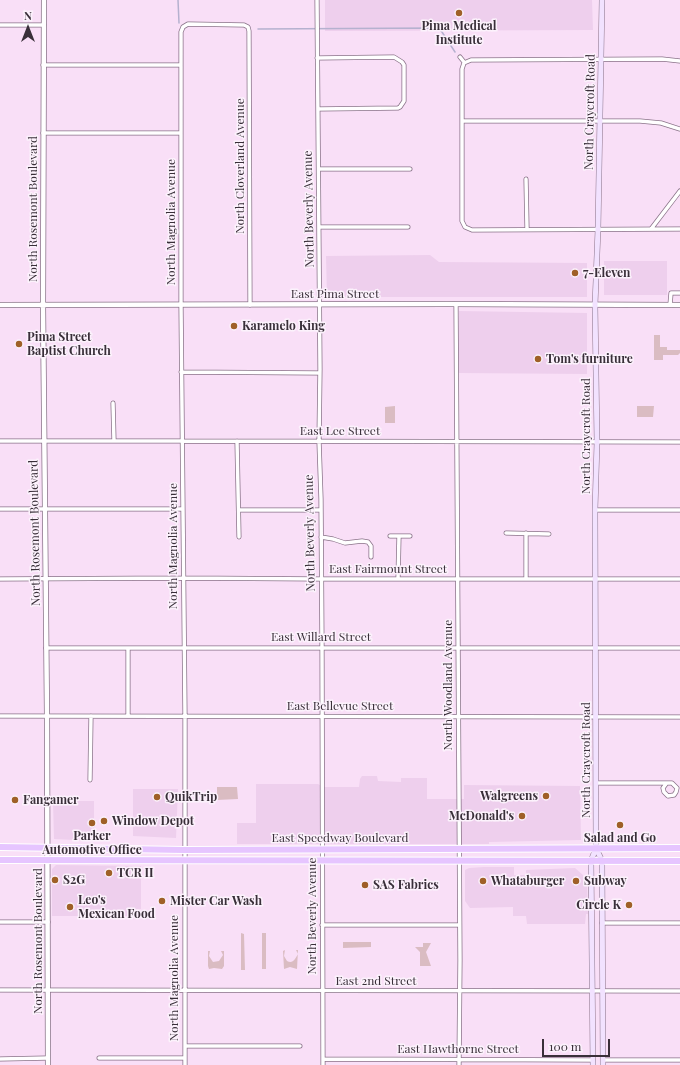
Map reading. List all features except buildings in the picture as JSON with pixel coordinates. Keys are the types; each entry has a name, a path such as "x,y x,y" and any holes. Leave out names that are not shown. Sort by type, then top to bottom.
{"main road":[{"name":"North Craycroft Road","path":"593,1063 591,861 596,848 595,510 597,442 595,305 598,229 602,0"},
{"name":"East Speedway Boulevard","path":"0,847 184,850 680,848"},
{"name":"North Craycroft Road","path":"596,848 602,861 603,1063"},
{"name":"East Speedway Boulevard","path":"0,860 680,861"}],"street":[{"name":"North Rosemont Boulevard","path":"44,0 42,305 46,579 48,1065"},
{"name":"North Beverly Avenue","path":"317,0 320,304 318,441 322,647 323,1065"},
{"name":"North Magnolia Avenue","path":"185,1065 185,716 180,133 181,32 183,27 188,24 244,24 248,27"},
{"path":"0,25 44,25"},
{"name":"North Cloverland Avenue","path":"248,27 250,305"},
{"path":"460,57 464,62"},
{"path":"317,58 394,58 402,62 404,65 404,101 398,108 318,109"},
{"path":"464,62 471,60 601,59 662,59 680,61"},
{"path":"464,62 462,69 462,221 464,228 472,230 680,229"},
{"path":"43,65 181,64"},
{"path":"462,121 652,122 680,129"},
{"path":"43,133 180,133"},
{"path":"319,169 410,169"},
{"path":"526,179 527,229"},
{"path":"651,229 680,191"},
{"path":"319,227 408,228"},
{"path":"670,305 671,293 680,293"},
{"name":"North Woodland Avenue","path":"456,304 459,1065"},
{"name":"East Pima Street","path":"0,305 680,305"},
{"path":"181,372 320,373"},
{"path":"113,403 114,441"},
{"name":"East Lee Street","path":"0,441 680,442"},
{"path":"238,441 239,537"},
{"path":"0,509 183,509"},
{"path":"239,510 320,510"},
{"path":"595,510 680,510"},
{"path":"506,533 549,534"},
{"path":"526,533 526,579"},
{"path":"390,536 410,536"},
{"path":"398,579 399,536"},
{"path":"321,537 333,538 345,543 356,541 368,542 371,546 371,557"},
{"name":"East Fairmount Street","path":"0,579 680,579"},
{"name":"East Willard Street","path":"46,648 680,648"},
{"path":"128,648 128,715"},
{"name":"East Bellevue Street","path":"0,716 680,717"},
{"path":"90,780 91,716"},
{"path":"596,783 666,784"},
{"path":"0,922 48,922"},
{"path":"602,923 680,923"},
{"path":"322,925 459,925"},
{"name":"East 2nd Street","path":"0,990 680,991"},
{"path":"184,1046 300,1046"},
{"path":"0,1058 48,1058"},
{"path":"99,1058 185,1058"},
{"name":"East Hawthorne Street","path":"323,1059 459,1059 593,1063"},
{"path":"603,1063 680,1060"}],"shaded area":[{"name":"Pima Medical Institute","path":"325,0 592,0 593,30 325,31"},
{"path":"430,255 439,262 587,263 587,297 327,297 326,256"},
{"path":"604,261 667,261 667,295 604,295"},
{"path":"459,311 587,313 587,374 458,373"},
{"path":"654,335 660,335 660,347 667,347 667,350 680,350 680,353 678,355 663,355 663,360 654,360"},
{"path":"395,406 395,423 385,423 385,407"},
{"path":"637,406 654,406 653,417 637,417"},
{"path":"362,776 377,776 378,781 401,782 401,778 427,778 427,799 464,799 464,785 580,786 581,840 489,842 489,844 237,844 237,823 256,823 256,784 318,784 324,787 359,787"},
{"path":"217,787 237,787 238,799 217,800"},
{"path":"133,789 178,789 176,838 133,836"},
{"path":"53,801 94,801 94,841 54,839"},
{"path":"56,865 141,866 141,909 129,909 129,916 52,916 52,869"},
{"path":"514,867 514,875 526,875 526,870 575,868 583,875 583,884 587,884 588,914 586,914 585,924 527,924 526,916 513,916 513,907 470,908 465,901 465,870 469,868"},
{"path":"241,933 244,934 245,970 241,970"},
{"path":"262,933 266,933 266,969 262,969"},
{"path":"343,942 371,942 371,947 343,948"},
{"path":"423,943 431,943 426,952 431,966 420,966 420,952 415,947 423,947"},
{"path":"285,950 284,956 289,962 294,960 298,954 297,969 290,967 284,969 283,951"},
{"path":"208,951 210,951 209,956 213,962 219,961 223,955 221,951 224,951 224,966 222,969 209,969"}],"waterway":[{"path":"178,0 179,23"},
{"path":"258,29 437,28 442,32 455,52"}],"place":[{"name":"Pima Medical Institute","path":"459,13"},
{"name":"7-Eleven","path":"575,273"},
{"name":"Karamelo King","path":"234,326"},
{"name":"Pima Street Baptist Church","path":"19,344"},
{"name":"Tom's furniture","path":"538,359"},
{"name":"Walgreens","path":"546,796"},
{"name":"QuikTrip","path":"157,797"},
{"name":"Fangamer","path":"15,800"},
{"name":"McDonald's","path":"522,816"},
{"name":"Window Depot","path":"104,821"},
{"name":"Parker Automotive Office","path":"92,823"},
{"name":"Salad and Go","path":"620,825"},
{"name":"TCR II","path":"109,873"},
{"name":"S2G","path":"55,880"},
{"name":"Whataburger","path":"483,881"},
{"name":"Subway","path":"576,881"},
{"name":"SAS Fabrics","path":"365,885"},
{"name":"Mister Car Wash","path":"162,901"},
{"name":"Circle K","path":"629,905"},
{"name":"Leo's Mexican Food","path":"70,907"}]}
